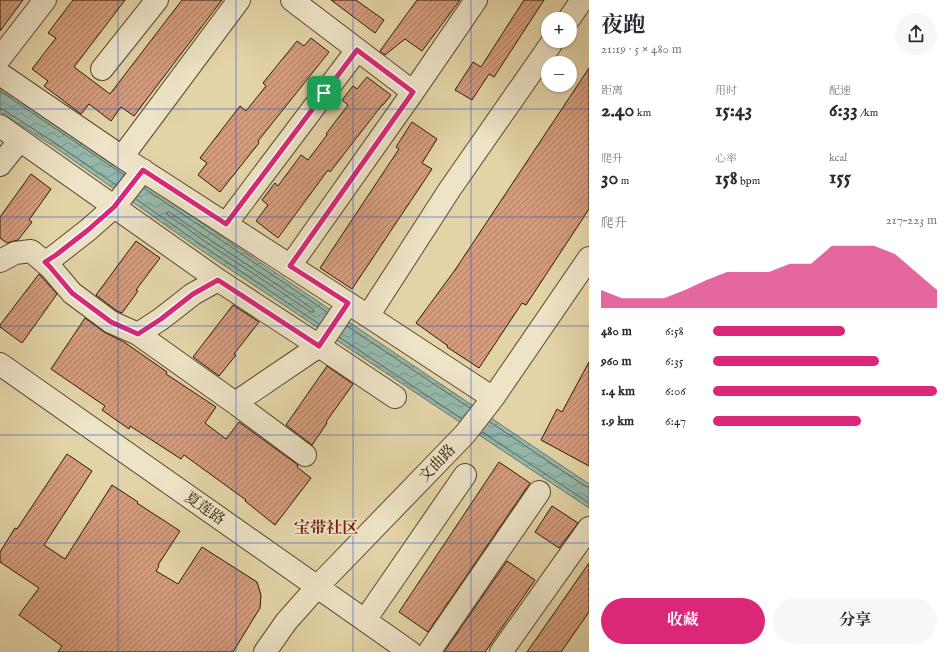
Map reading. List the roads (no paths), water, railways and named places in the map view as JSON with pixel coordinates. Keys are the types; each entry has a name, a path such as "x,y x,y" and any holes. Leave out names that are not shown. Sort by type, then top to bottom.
{"street":[{"path":"0,58 45,0"},
{"path":"102,69 157,0"},
{"path":"122,157 239,0"},
{"path":"292,0 413,92"},
{"path":"290,266 476,0"},
{"path":"573,12 582,0"},
{"path":"368,316 450,189 548,48"},
{"path":"226,224 357,50"},
{"path":"0,74 122,157 141,173 226,224 290,266 345,308 368,316 490,402"},
{"path":"0,126 118,202 218,280 322,341 394,397"},
{"path":"0,165 20,140"},
{"path":"45,262 88,230 118,202 141,173"},
{"path":"2,258 15,253 31,251 50,267 72,293 111,322 138,334 235,403 304,455"},
{"name":"文曲路","path":"265,652 286,622 317,587 465,434 490,402 589,258"},
{"path":"138,334 161,319 193,294 218,280"},
{"path":"235,403 322,341 345,308"},
{"name":"夏莲路","path":"0,364 410,652"},
{"path":"364,620 465,475"},
{"path":"429,652 539,492"},
{"path":"501,652 589,528"}],"water":[{"path":"0,87 589,484 589,508 198,248 53,146 0,112"}],"district":[{"name":"宝带社区","path":"326,527"}]}
